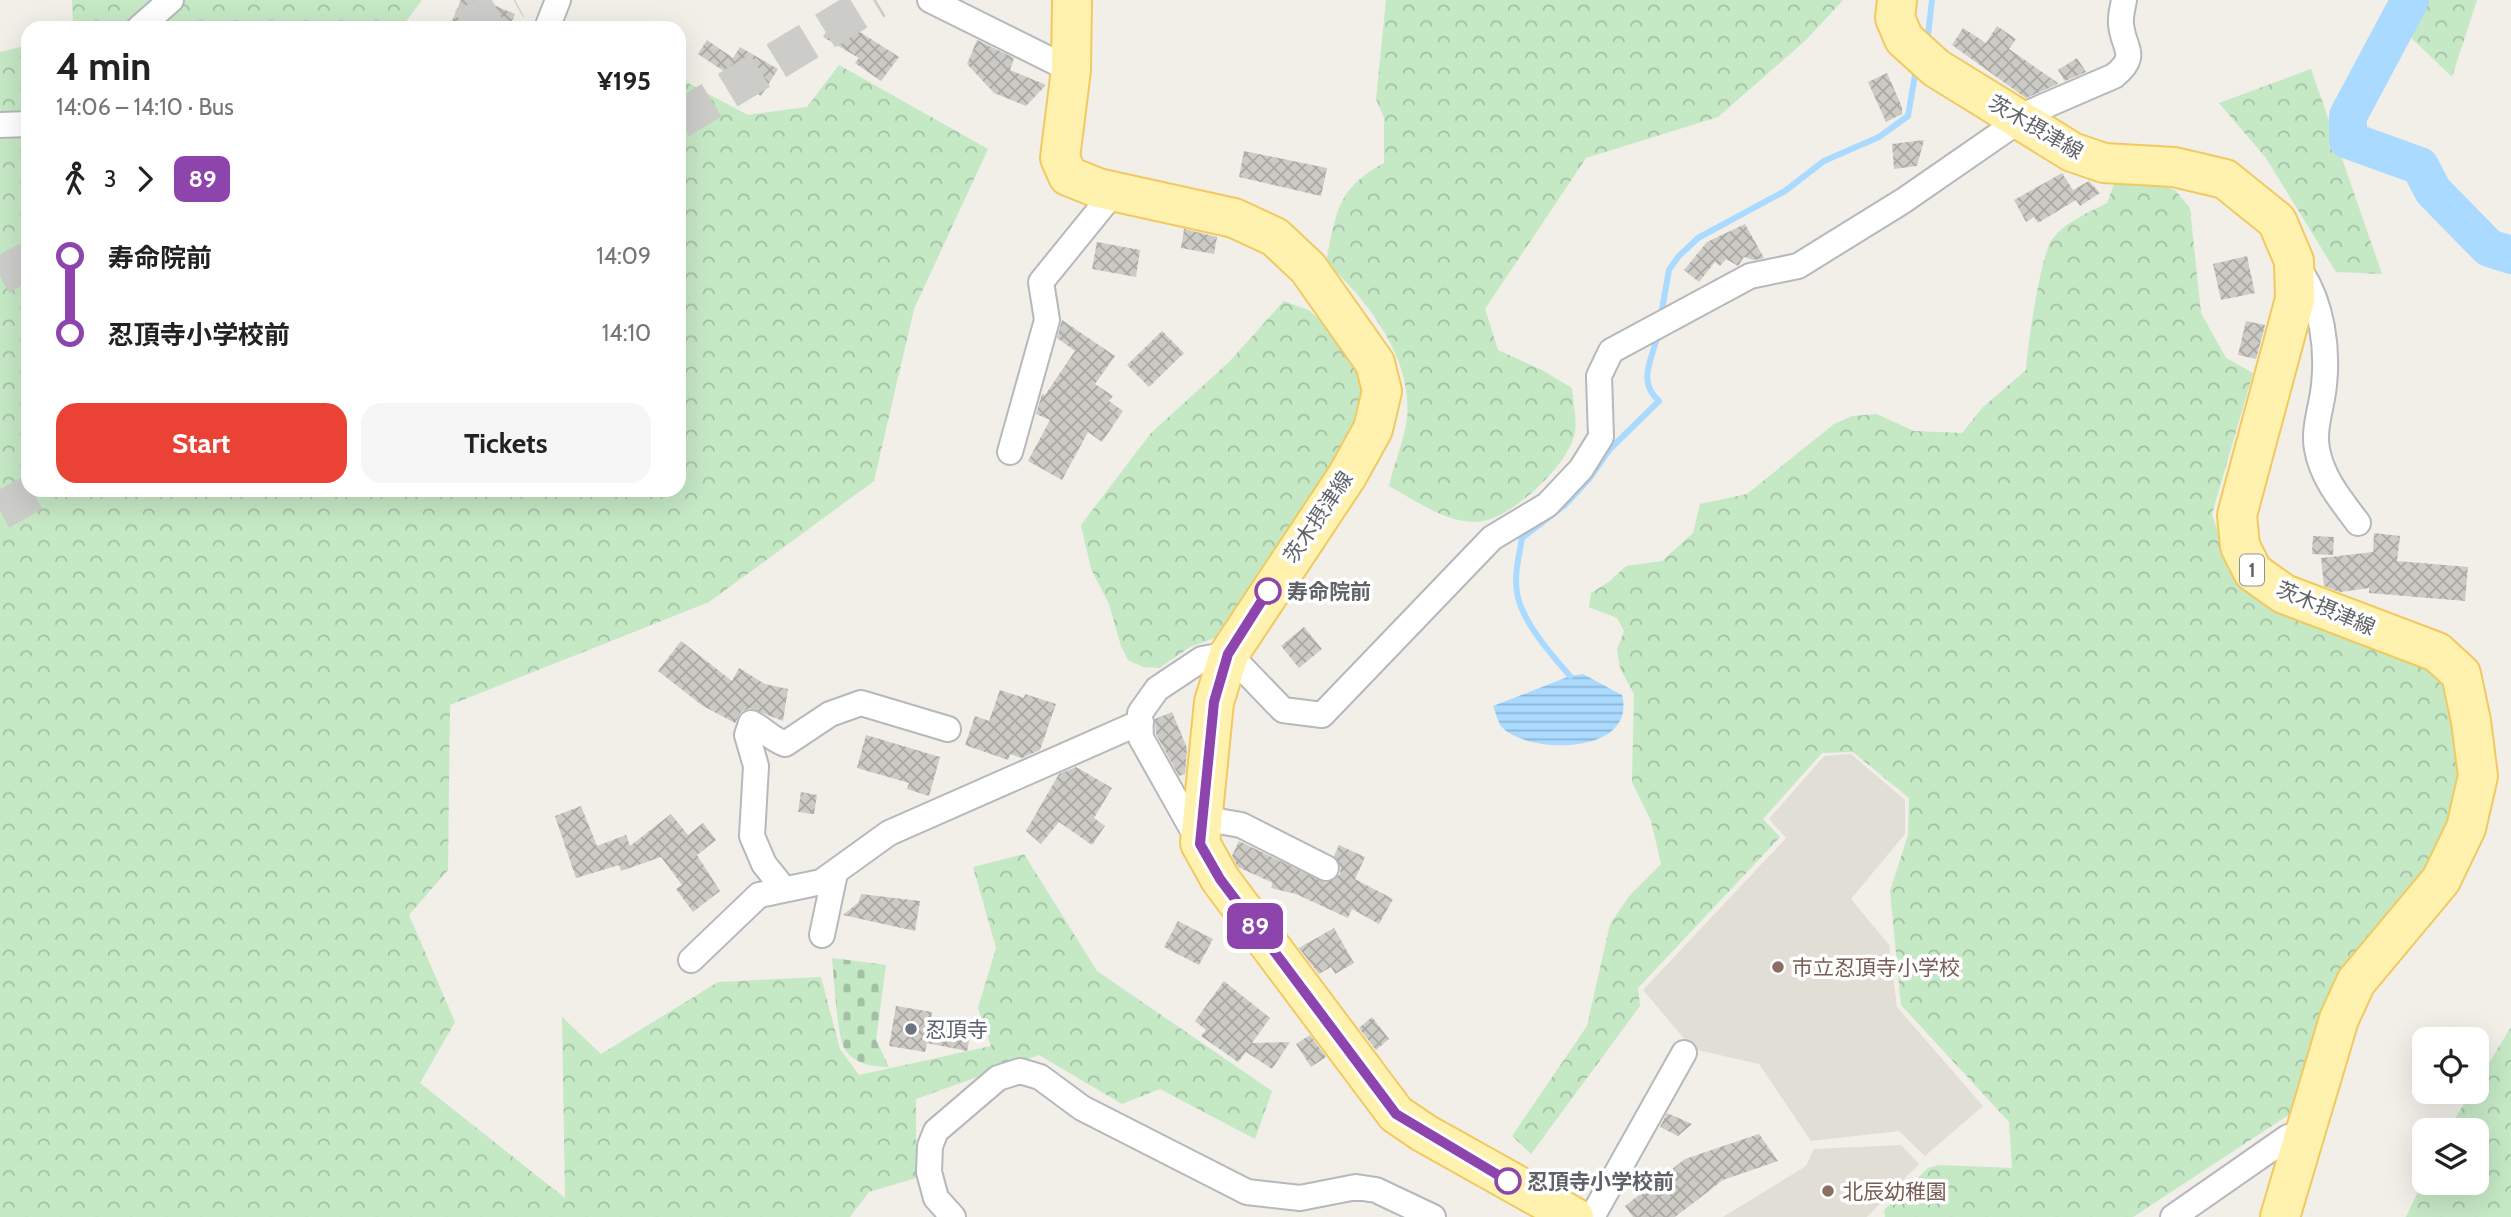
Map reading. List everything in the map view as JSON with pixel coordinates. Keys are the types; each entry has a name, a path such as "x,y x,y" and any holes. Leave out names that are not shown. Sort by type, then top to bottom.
{"main road":[{"name":"茨木摂津線","path":"1072,0 1071,71 1060,158 1068,176 1114,192 1234,218 1275,237 1308,268 1375,362 1382,391 1373,429 1347,476 1228,654 1214,702 1200,831"},
{"name":"茨木摂津線","path":"1897,0 1895,18 1904,39 1936,68 2072,152 2104,163 2174,167 2225,178 2277,221 2294,261 2295,299 2236,515 2240,546 2253,572 2284,594 2437,652 2461,674 2478,776 2466,828 2441,880 2356,982 2339,1019 2280,1217"},
{"path":"1200,831 1220,879 1396,1114 1424,1133 1573,1217"}],"street":[{"path":"147,21 171,0"},
{"path":"550,21 558,0"},
{"path":"930,0 1071,71"},
{"path":"1326,868 1241,825 1200,831 1141,738 1140,713 1157,689 1202,659 1228,654 1283,710 1322,715 1492,538 1546,505 1581,469 1601,437 1600,376 1611,351 1750,276 1798,266 1903,201 2024,120 2033,111 2071,97 2125,67 2129,57 2121,24 2124,0"},
{"path":"0,125 21,124"},
{"path":"1010,452 1047,320 1041,282 1114,192"},
{"path":"2294,261 2309,284 2324,335 2324,386 2316,429 2316,449 2326,478 2358,523"},
{"path":"784,889 764,864 752,836 756,766 747,735 751,723 764,729 771,738 785,744 830,714 861,703 948,729"},
{"path":"691,960 759,895 821,882 889,833 1140,722"},
{"path":"822,935 835,873"},
{"path":"1592,1217 1684,1053"},
{"path":"953,1217 936,1198 929,1172 930,1146 936,1131 998,1078 1020,1070 1040,1077 1082,1108 1247,1192 1300,1198 1356,1187 1376,1190 1433,1217"},
{"path":"2173,1217 2288,1137 2304,1138"},
{"path":"1553,1217 1573,1217"}],"shaded area":[{"name":"市立忍頂寺小学校","path":"1851,754 1905,800 1905,834 1851,899 1889,945 1897,1007 1983,1106 1925,1156 1899,1131 1811,1141 1759,1064 1693,1049 1643,990 1786,838 1769,819 1824,756"},
{"name":"北辰幼稚園","path":"1901,1145 1919,1164 1867,1217 1723,1217 1806,1166 1814,1149"}],"green space":[{"path":"72,0 422,0 406,21 73,21"},
{"path":"1386,0 1843,0 1806,40 1718,117 1586,158 1485,309 1498,350 1542,370 1572,388 1574,436 1561,461 1537,488 1509,510 1483,521 1471,522 1446,516 1389,486 1407,419 1403,374 1395,353 1372,313 1326,262 1337,216 1347,193 1356,182 1384,163 1384,118 1376,99"},
{"path":"2423,0 2477,0 2452,77 2403,30"},
{"path":"21,47 21,497 686,497 686,82 748,115 807,107 839,65 988,149 914,309 874,481 709,602 450,705 448,870 409,915 455,1022 420,1083 565,1198 562,1017 601,1054 718,982 821,977 840,1049 859,1075 991,1046 978,1008 996,948 973,867 1024,854 1097,971 1272,1091 1255,1139 1160,1089 1122,1104 1039,1055 916,1099 916,1178 869,1192 850,1217 0,1217 0,52"},
{"path":"2311,69 2382,274 2336,272 2266,158 2219,103"},
{"path":"2116,179 2156,181 2176,191 2190,208 2201,313 2226,358 2253,373 2212,514 2224,550 2434,666 2451,683 2462,781 2452,824 2425,875 2343,975 2321,1009 2290,1114 2133,1217 1885,1217 1884,1210 1928,1168 1939,1165 2012,1168 2009,1122 1901,1005 1890,891 1908,835 1909,798 1853,752 1822,753 1763,819 1780,837 1638,988 1640,1006 1531,1154 1512,1136 1587,1026 1610,924 1630,895 1661,864 1651,821 1632,782 1634,694 1620,668 1617,650 1624,631 1617,618 1589,607 1591,593 1610,581 1626,566 1662,561 1693,533 1700,504 1747,494 1834,424 1852,416 1877,414 1914,431 1962,433 1983,407 2026,370 2039,280 2053,238 2071,222 2107,203"},
{"path":"1284,301 1310,311 1344,343 1356,361 1363,389 1357,428 1220,636 1190,647 1159,668 1143,667 1128,660 1121,646 1109,604 1091,569 1081,525 1151,433 1229,362"},
{"path":"832,958 886,965 876,1040 889,1067 858,1061 844,1048"},
{"path":"2511,1027 2511,1217 2406,1217 2416,1195 2489,1195 2489,1118 2455,1118 2464,1104 2489,1104 2489,1063"}],"water":[{"path":"1583,674 1622,695 1623,714 1614,728 1600,738 1581,744 1538,743 1520,738 1501,725 1493,706 1570,676"}],"building":[{"path":"461,0 482,0 515,14 512,21 452,21"},
{"path":"835,16 899,57 881,81 855,63 859,58 823,37"},
{"path":"1997,26 2016,39 2009,49 2058,83 2026,98 1952,45 1963,28 1986,43"},
{"path":"707,40 733,58 740,47 778,69 761,96 724,74 725,72 698,54"},
{"path":"977,40 1014,58 1010,70 1046,85 1026,106 994,93 967,64"},
{"path":"2077,58 2086,72 2065,81 2058,70"},
{"path":"1887,73 1902,107 1902,114 1886,122 1868,82"},
{"path":"1924,140 1917,166 1894,169 1892,144"},
{"path":"1244,151 1327,168 1321,196 1239,177"},
{"path":"2062,173 2073,190 2089,181 2100,193 2080,206 2076,200 2038,223 2034,217 2026,222 2014,200"},
{"path":"1745,224 1764,258 1754,260 1744,257 1738,266 1726,259 1720,266 1715,262 1699,282 1684,270 1707,242"},
{"path":"1184,229 1217,237 1214,254 1181,248"},
{"path":"1097,242 1140,250 1136,277 1092,269"},
{"path":"2247,256 2255,293 2221,300 2213,264"},
{"path":"1062,320 1115,356 1095,384 1113,396 1109,401 1123,411 1102,442 1088,432 1062,480 1028,461 1050,420 1036,414 1042,394 1045,395 1075,351 1057,338"},
{"path":"2246,321 2265,325 2256,359 2238,355"},
{"path":"1162,331 1184,353 1149,387 1127,365"},
{"path":"2374,533 2400,536 2397,561 2468,567 2465,601 2369,593 2369,588 2340,592 2324,586 2321,558 2373,552"},
{"path":"2313,536 2334,537 2333,555 2312,554"},
{"path":"1304,627 1322,649 1299,668 1281,646"},
{"path":"681,641 732,681 739,668 765,684 788,689 783,721 750,708 741,712 735,723 703,706 658,671"},
{"path":"1000,690 1024,698 1025,694 1056,704 1040,750 1022,758 1010,754 1008,760 965,745 975,716 989,721"},
{"path":"1172,712 1187,748 1185,774 1179,776 1156,734 1155,719"},
{"path":"866,735 940,757 929,796 907,789 909,783 857,768"},
{"path":"1076,767 1112,788 1094,818 1105,826 1092,845 1059,822 1041,844 1026,831 1059,774"},
{"path":"801,792 817,795 814,814 798,812"},
{"path":"581,806 597,846 626,835 630,846 671,814 688,835 703,823 716,840 697,855 720,891 693,912 676,889 682,885 661,857 621,871 619,865 576,878 555,816"},
{"path":"1239,841 1326,883 1340,874 1341,867 1334,856 1339,845 1365,857 1355,879 1393,899 1379,924 1352,909 1348,918 1296,894 1271,888 1273,883 1238,867 1232,856"},
{"path":"861,894 920,901 915,931 843,915 859,902"},
{"path":"1178,921 1213,939 1199,965 1164,947"},
{"path":"1334,928 1354,963 1335,974 1331,967 1319,974 1299,948"},
{"path":"1224,981 1270,1018 1252,1043 1290,1042 1272,1069 1246,1052 1238,1062 1201,1036 1206,1030 1195,1021"},
{"name":"忍頂寺","path":"896,1006 932,1012 930,1024 971,1031 967,1051 927,1043 925,1052 889,1046"},
{"path":"1372,1017 1389,1039 1376,1050 1359,1028"},
{"path":"1310,1035 1326,1057 1311,1067 1296,1044"},
{"path":"1667,1113 1692,1124 1678,1136 1660,1127"},
{"path":"1759,1134 1778,1161 1723,1180 1675,1217 1633,1217 1625,1206 1685,1159"}],"waterway":[{"path":"1928,35 1932,0"},
{"path":"2410,0 2348,116 2348,140 2420,166 2433,191 2489,248 2511,255"},
{"path":"1661,315 1669,270 1698,238 1785,191 1824,161 1879,137 1908,116 1915,75"},
{"path":"1570,676 1538,637 1520,604 1516,579 1522,538 1565,505 1589,479 1610,449 1659,401 1648,386 1647,378 1658,333"}],"tunnel":[{"path":"477,21 515,0"},
{"path":"686,116 876,0"},
{"path":"0,276 21,265"},
{"path":"0,511 25,497"}],"bus line":[{"name":"89","path":"1268,591 1228,654 1214,702 1204,780 1200,844 1220,879 1375,1090 1396,1114 1508,1181"}],"place":[{"name":"寿命院前","path":"1268,591"},
{"name":"市立忍頂寺小学校","path":"1778,967"},
{"name":"忍頂寺","path":"911,1029"},
{"name":"忍頂寺小学校前","path":"1508,1181"},
{"name":"北辰幼稚園","path":"1828,1191"}]}
